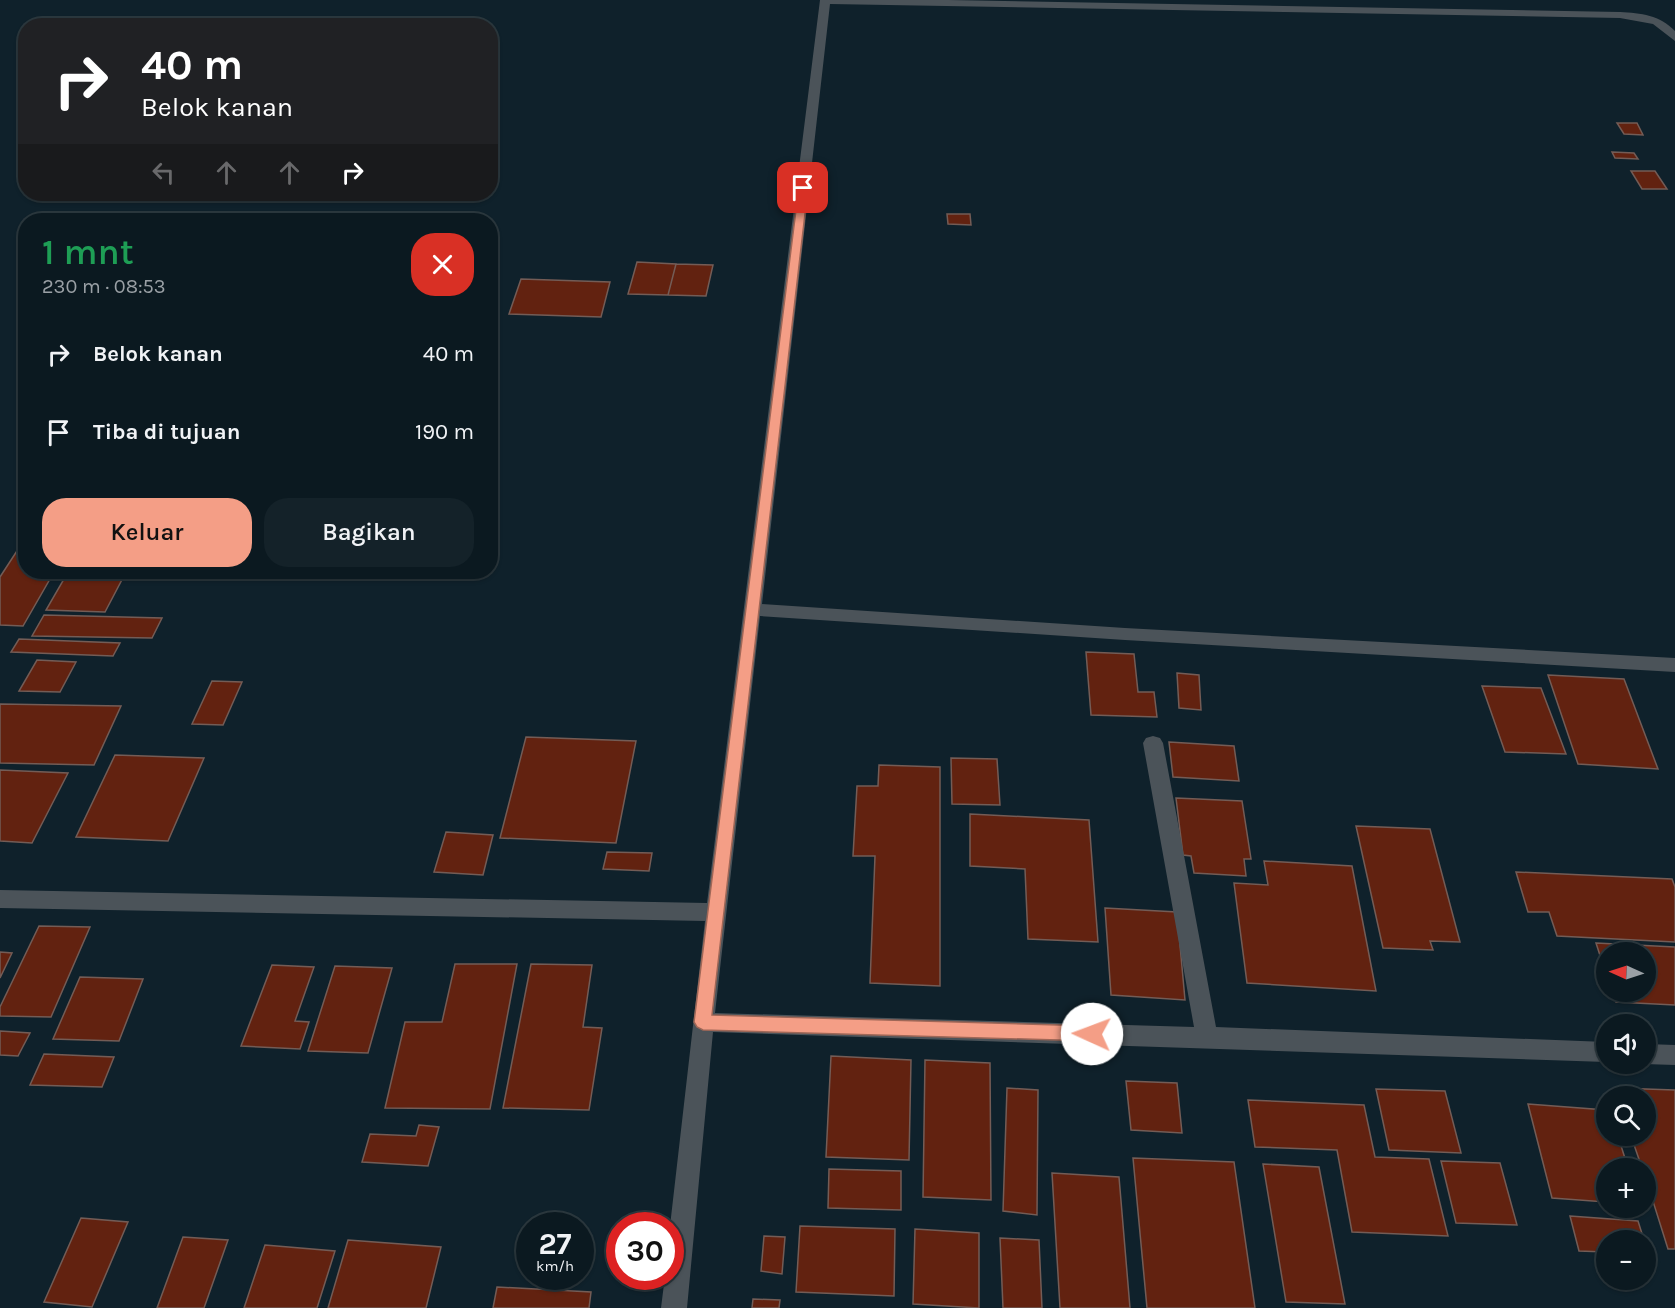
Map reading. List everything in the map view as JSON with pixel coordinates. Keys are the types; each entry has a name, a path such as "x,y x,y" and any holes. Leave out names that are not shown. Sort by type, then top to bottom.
{"street":[{"path":"674,1308 703,1022 825,1 1642,17 1666,26 1675,38"},
{"path":"752,609 1137,635 1675,665"},
{"path":"1153,743 1207,1037"},
{"path":"0,899 716,912"},
{"path":"703,1022 1596,1052"},
{"path":"1656,1054 1675,1055"}],"building":[{"path":"1617,123 1637,123 1643,135 1624,134"},
{"path":"1612,152 1634,153 1638,159 1615,158"},
{"path":"1631,171 1655,171 1667,189 1642,189"},
{"path":"947,214 970,214 971,225 948,224"},
{"path":"637,262 676,264 668,295 628,294"},
{"path":"676,264 713,265 706,296 668,295"},
{"path":"521,279 610,282 601,317 509,314"},
{"path":"18,549 18,579 50,579 23,626 0,625 0,577"},
{"path":"64,579 122,579 105,612 46,610"},
{"path":"44,615 162,618 152,638 32,636"},
{"path":"19,639 120,643 113,656 11,652"},
{"path":"1086,652 1134,654 1138,692 1154,692 1157,717 1091,715"},
{"path":"37,660 76,662 60,692 19,691"},
{"path":"1177,673 1199,675 1201,710 1179,708"},
{"path":"1548,675 1624,679 1658,769 1578,764"},
{"path":"212,681 242,682 223,725 192,724"},
{"path":"1482,686 1541,688 1566,754 1505,752"},
{"path":"0,704 121,706 94,765 0,763"},
{"path":"526,737 636,741 616,843 500,838"},
{"path":"1169,742 1234,746 1239,781 1173,777"},
{"path":"115,755 204,758 168,841 76,837"},
{"path":"951,758 997,759 1000,805 952,804"},
{"path":"879,765 940,767 940,986 870,983 875,856 853,856 857,786 878,786"},
{"path":"0,770 68,773 32,843 0,841"},
{"path":"1176,798 1242,801 1251,859 1244,859 1246,876 1194,873 1191,856 1183,855"},
{"path":"970,814 1089,820 1098,942 1028,939 1025,869 970,866"},
{"path":"1356,826 1430,829 1460,942 1430,941 1433,950 1383,948"},
{"path":"446,832 493,835 483,875 434,872"},
{"path":"607,852 652,853 649,871 603,869"},
{"path":"1264,861 1352,866 1376,991 1247,983 1234,883 1268,885"},
{"path":"1516,872 1672,879 1675,887 1675,942 1557,936 1549,912 1528,912"},
{"path":"1105,908 1177,912 1185,1000 1111,995"},
{"path":"39,926 90,927 51,1017 0,1016 0,1007"},
{"path":"1656,946 1675,947 1675,1005 1616,1002 1656,1002"},
{"path":"0,952 12,953 0,978"},
{"path":"455,964 517,964 490,1109 385,1108 405,1022 442,1022"},
{"path":"531,964 592,965 583,1027 602,1028 589,1110 503,1108"},
{"path":"272,965 314,967 295,1021 309,1022 300,1049 241,1046"},
{"path":"335,966 392,968 368,1053 308,1051"},
{"path":"80,977 143,979 119,1041 53,1039"},
{"path":"0,1031 30,1033 18,1056 0,1055"},
{"path":"44,1054 114,1057 102,1087 30,1085"},
{"path":"831,1056 911,1060 909,1160 826,1157"},
{"path":"925,1060 990,1063 991,1200 923,1197"},
{"path":"1126,1081 1177,1083 1182,1133 1131,1130"},
{"path":"1007,1088 1038,1090 1037,1215 1003,1211"},
{"path":"1376,1089 1445,1091 1461,1153 1389,1150"},
{"path":"1656,1089 1675,1090 1675,1249 1668,1249 1656,1211 1656,1158 1639,1158 1634,1146 1656,1146"},
{"path":"1248,1100 1364,1105 1375,1157 1429,1159 1448,1236 1352,1232 1337,1150 1255,1147"},
{"path":"1528,1104 1596,1109 1596,1146 1621,1146 1625,1158 1596,1158 1596,1201 1552,1198"},
{"path":"419,1125 439,1127 428,1166 362,1162 370,1134 416,1136"},
{"path":"1133,1158 1234,1162 1255,1308 1147,1308"},
{"path":"1441,1161 1500,1163 1517,1225 1456,1223"},
{"path":"1263,1164 1319,1167 1345,1304 1286,1302"},
{"path":"829,1169 901,1171 901,1210 828,1208"},
{"path":"1052,1173 1119,1177 1130,1308 1060,1308"},
{"path":"1570,1216 1638,1221 1641,1230 1596,1230 1596,1252 1579,1251"},
{"path":"81,1218 128,1222 92,1307 44,1302"},
{"path":"800,1226 895,1229 894,1296 796,1292"},
{"path":"915,1229 979,1233 979,1308 913,1304"},
{"path":"764,1236 785,1237 782,1274 761,1271"},
{"path":"183,1237 228,1240 204,1308 157,1308"},
{"path":"1000,1238 1039,1240 1042,1308 1003,1308"},
{"path":"348,1240 441,1247 426,1308 328,1308"},
{"path":"265,1245 335,1251 317,1308 244,1308"},
{"path":"497,1287 516,1288 516,1290 591,1292 589,1308 493,1308"},
{"path":"753,1299 780,1300 779,1308 752,1308"}],"route":[{"path":"803,188 703,1022 1092,1034"}]}
